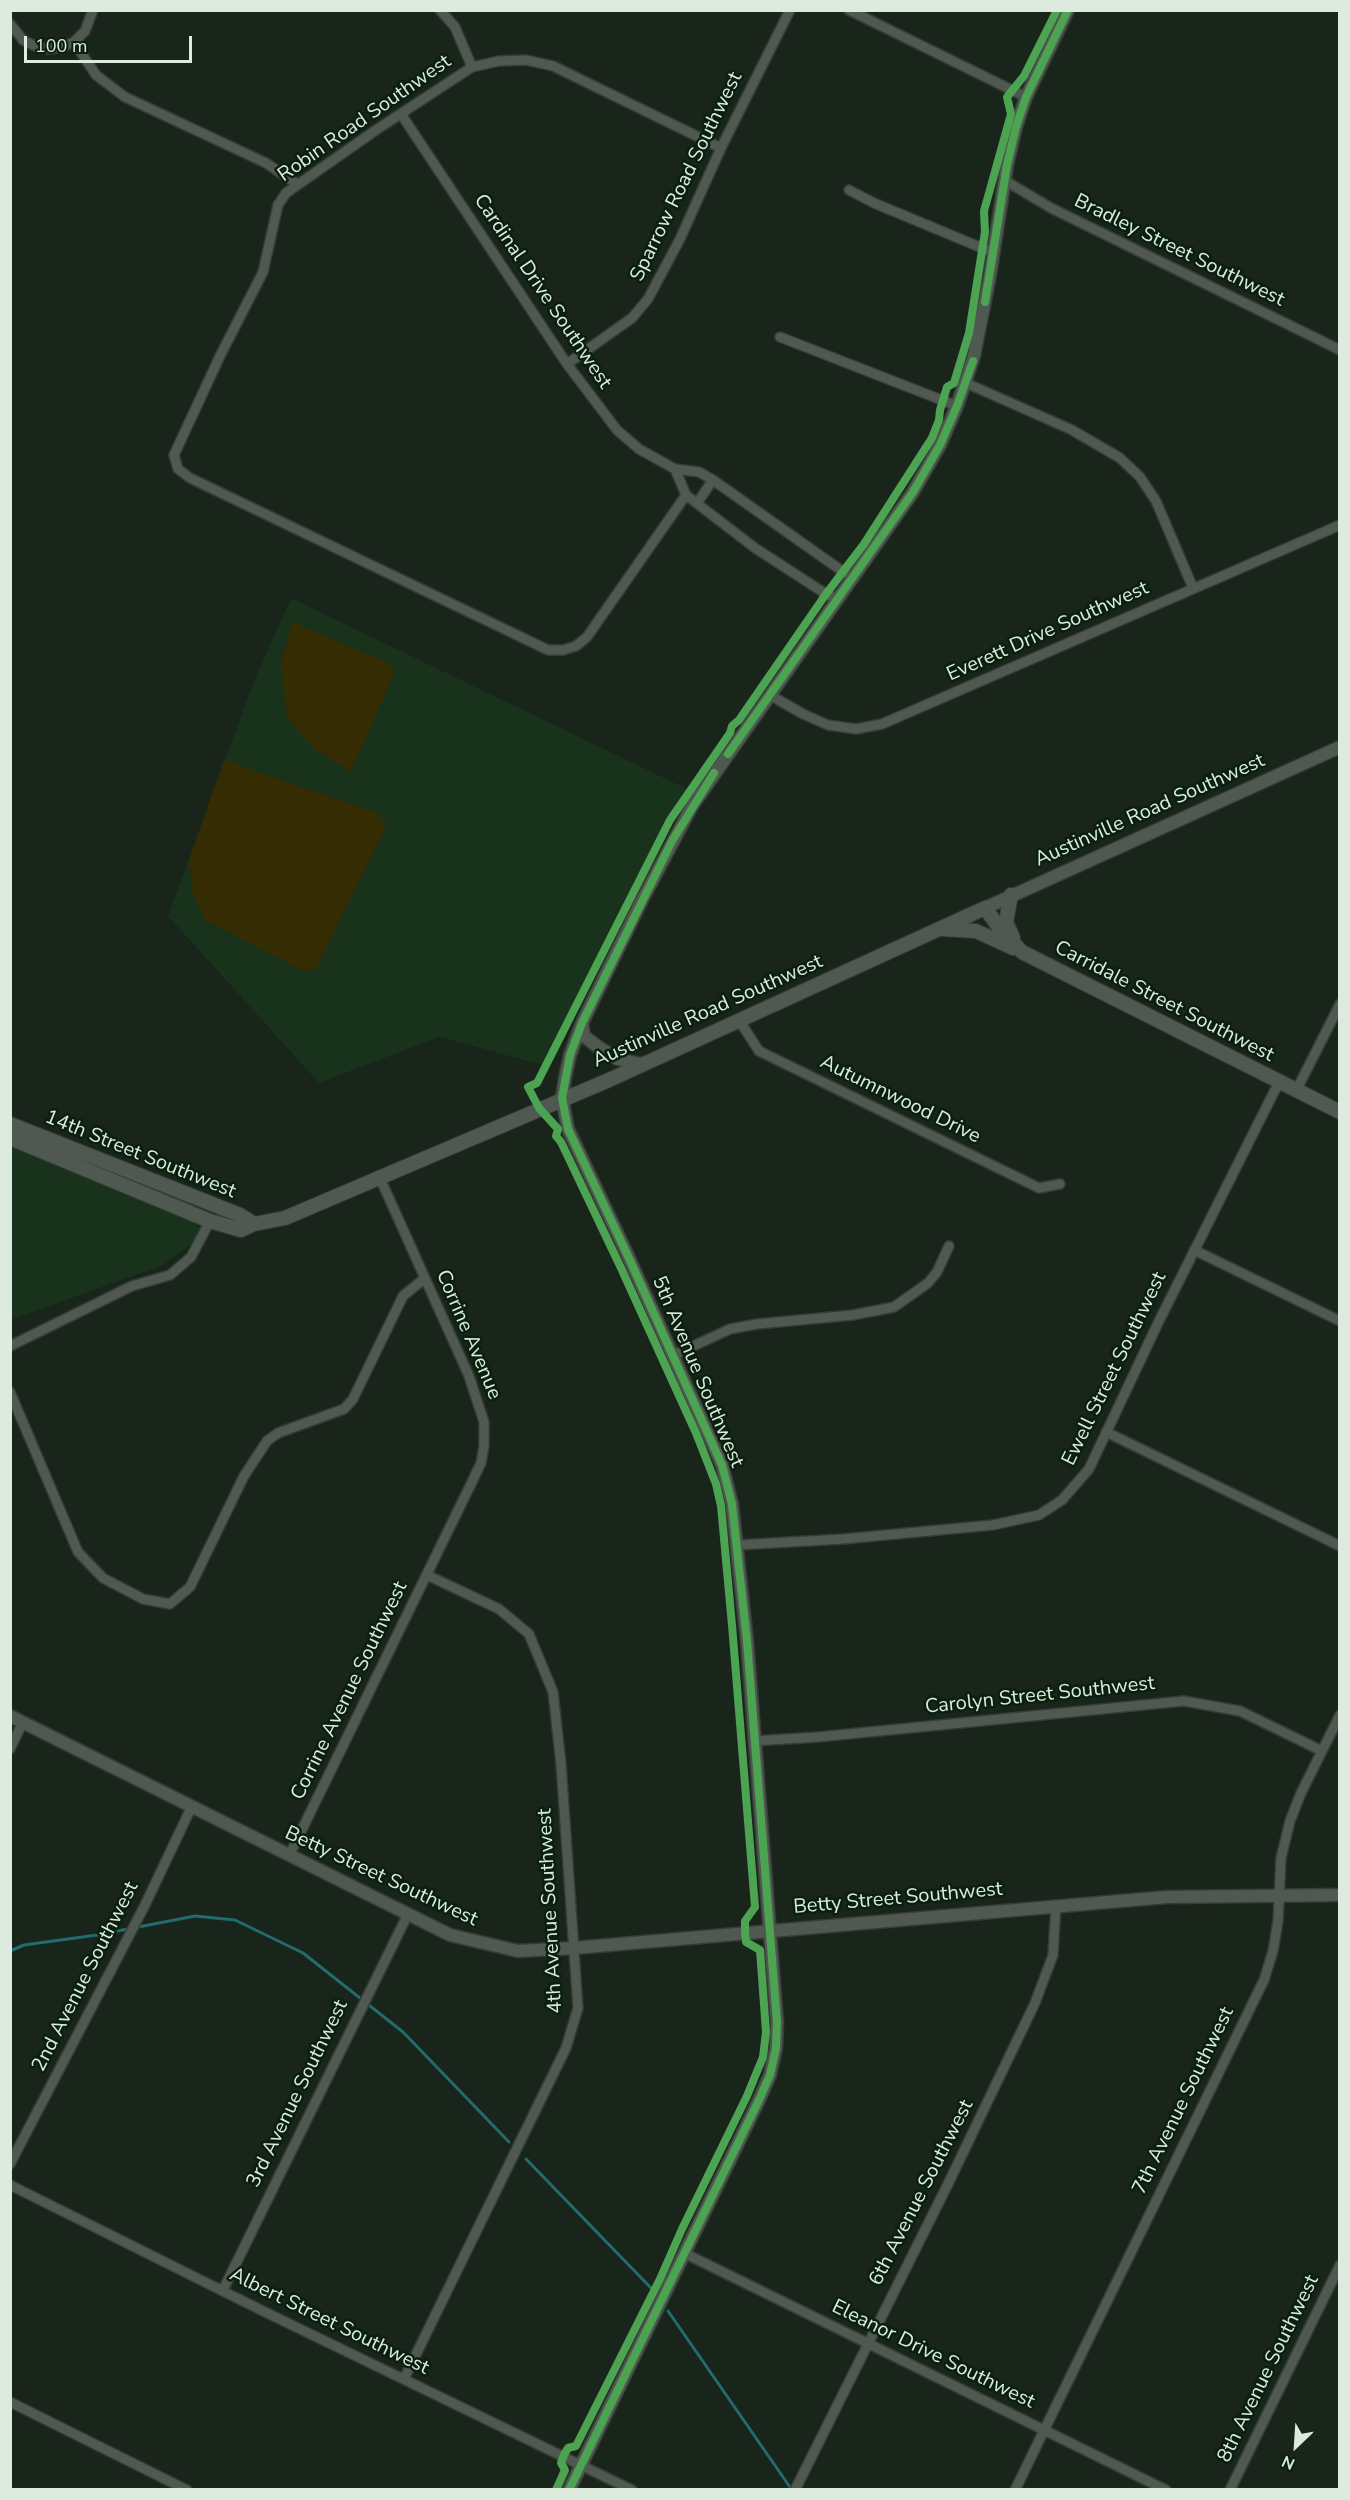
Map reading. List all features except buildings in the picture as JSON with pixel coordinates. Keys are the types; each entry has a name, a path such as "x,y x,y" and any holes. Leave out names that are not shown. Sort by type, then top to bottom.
{"main road":[{"path":"1011,895 1006,922 1022,952"},
{"name":"Austinville Road Southwest","path":"210,1221 241,1230 254,1224 285,1218 641,1064 985,908"},
{"name":"Carridale Street Southwest","path":"985,908 1001,930 1022,952 1340,1112"},
{"path":"941,928 976,932 1022,952"},
{"name":"14th Street Southwest","path":"10,1124 240,1215 254,1224"},
{"name":"14th Street Southwest","path":"10,1138 210,1221"}],"street":[{"path":"10,24 23,40 35,46 48,49 62,47 74,42 85,31 93,10"},
{"path":"440,10 455,27 472,67"},
{"name":"Sparrow Road Southwest","path":"567,364 618,329 640,309 680,239 721,148 790,10"},
{"path":"849,10 1026,97"},
{"path":"562,1098 570,1055 582,1023 642,900 692,806 913,492 940,445 966,383 980,329 1016,127 1026,97 1068,10"},
{"path":"74,42 96,75 124,97 266,163 297,184"},
{"name":"Robin Road Southwest","path":"686,495 587,637 570,648 548,650 190,478 178,469 174,455 178,442 263,272 271,246 278,205 297,184 472,67 499,61 526,60 553,66 721,148"},
{"name":"Cardinal Drive Southwest","path":"401,114 567,364 617,430 639,449 675,470 699,472 713,480 852,578"},
{"name":"Bradley Street Southwest","path":"1005,180 1051,208 1340,350"},
{"path":"849,190 874,203 993,253"},
{"path":"780,337 957,406"},
{"path":"966,383 1072,430 1120,458 1140,477 1156,501 1193,588"},
{"path":"675,470 686,495 755,548 838,599"},
{"path":"697,503 713,480"},
{"name":"Everett Drive Southwest","path":"770,695 803,714 828,724 856,729 869,728 960,691 1340,525"},
{"name":"Austinville Road Southwest","path":"985,908 1340,747"},
{"path":"1296,1091 1340,1004"},
{"name":"Autumnwood Drive","path":"739,1020 759,1051 1039,1188 1060,1184"},
{"path":"582,1023 584,1036 598,1047 618,1059 641,1064"},
{"name":"Ewell Street Southwest","path":"736,1545 809,1542 993,1526 1039,1515 1062,1500 1081,1481 1089,1469 1194,1250 1279,1082"},
{"name":"5th Avenue Southwest","path":"562,1098 568,1129 674,1354 722,1465 732,1504 747,1641 753,1741 777,2022 776,2048 770,2075 569,2490"},
{"name":"Corrine Avenue","path":"379,1176 469,1376 484,1422 481,1463 427,1575"},
{"path":"10,1346 132,1286 170,1275 191,1257 210,1221"},
{"path":"674,1354 730,1329 853,1315 894,1307 912,1297 928,1283 937,1272 949,1246"},
{"path":"1194,1250 1340,1321"},
{"path":"10,1392 78,1552 103,1578 143,1599 170,1604 190,1587 244,1476 267,1441 278,1433 344,1409 352,1399 403,1296 425,1278"},
{"path":"1106,1432 1340,1546"},
{"name":"Corrine Avenue Southwest","path":"289,1856 427,1575"},
{"name":"4th Avenue Southwest","path":"404,2379 566,2048 578,2008 553,1692 529,1634 499,1609 427,1575"},
{"name":"Carolyn Street Southwest","path":"753,1741 818,1737 1184,1701 1240,1711 1322,1751"},
{"name":"7th Avenue Southwest","path":"1015,2490 1264,1980 1273,1951 1280,1894 1281,1858 1290,1821 1340,1715"},
{"name":"Betty Street Southwest","path":"10,1716 450,1935 518,1951 1056,1905 1191,1896 1340,1895"},
{"path":"10,1749 23,1722"},
{"name":"2nd Avenue Southwest","path":"10,2164 145,1905 192,1806"},
{"name":"6th Avenue Southwest","path":"795,2490 866,2343 948,2184 1039,1995 1053,1954 1056,1905"},
{"name":"3rd Avenue Southwest","path":"223,2290 408,1914"},
{"name":"Albert Street Southwest","path":"10,2185 632,2490"},
{"name":"Eleanor Drive Southwest","path":"684,2253 1166,2490"},
{"name":"8th Avenue Southwest","path":"1230,2490 1340,2265"},
{"path":"10,2402 187,2490"}],"shaded area":[{"path":"291,598 687,789 550,1067 439,1037 319,1083 168,916 254,681"},
{"path":"292,622 389,663 394,673 351,772 313,748 287,716 281,665"},
{"path":"224,760 378,813 386,827 316,969 304,971 205,920 193,894 189,860"},
{"path":"11,1145 192,1219 204,1235 163,1265 11,1320"}],"waterway":[{"path":"10,1951 24,1945 97,1935 195,1916 235,1920 303,1953 403,2032 509,2142"},
{"path":"526,2159 652,2289"},
{"path":"668,2311 792,2490"}],"cycle path":[{"path":"556,2490 565,2470 561,2463 564,2455 568,2448 576,2446 660,2279 747,2096 763,2057 766,2032 760,1950 746,1942 745,1932 745,1921 755,1907 732,1625 721,1506 716,1484 696,1433 621,1268 561,1142 556,1136 558,1129 539,1108 528,1087 537,1083 670,820 730,733 732,726 739,720 826,594 864,544 932,438 947,387 954,383 969,333 985,232 984,211 1011,114 1007,97 1024,76 1057,10"},
{"path":"985,302 1007,165 1016,127 1026,97 1068,10"},
{"path":"728,754 913,492 940,445 973,361"},
{"path":"569,2490 759,2100 770,2075 776,2048 777,2022 747,1641 732,1504 722,1465 568,1129 562,1098 570,1055 582,1023 672,841 714,773"}]}
